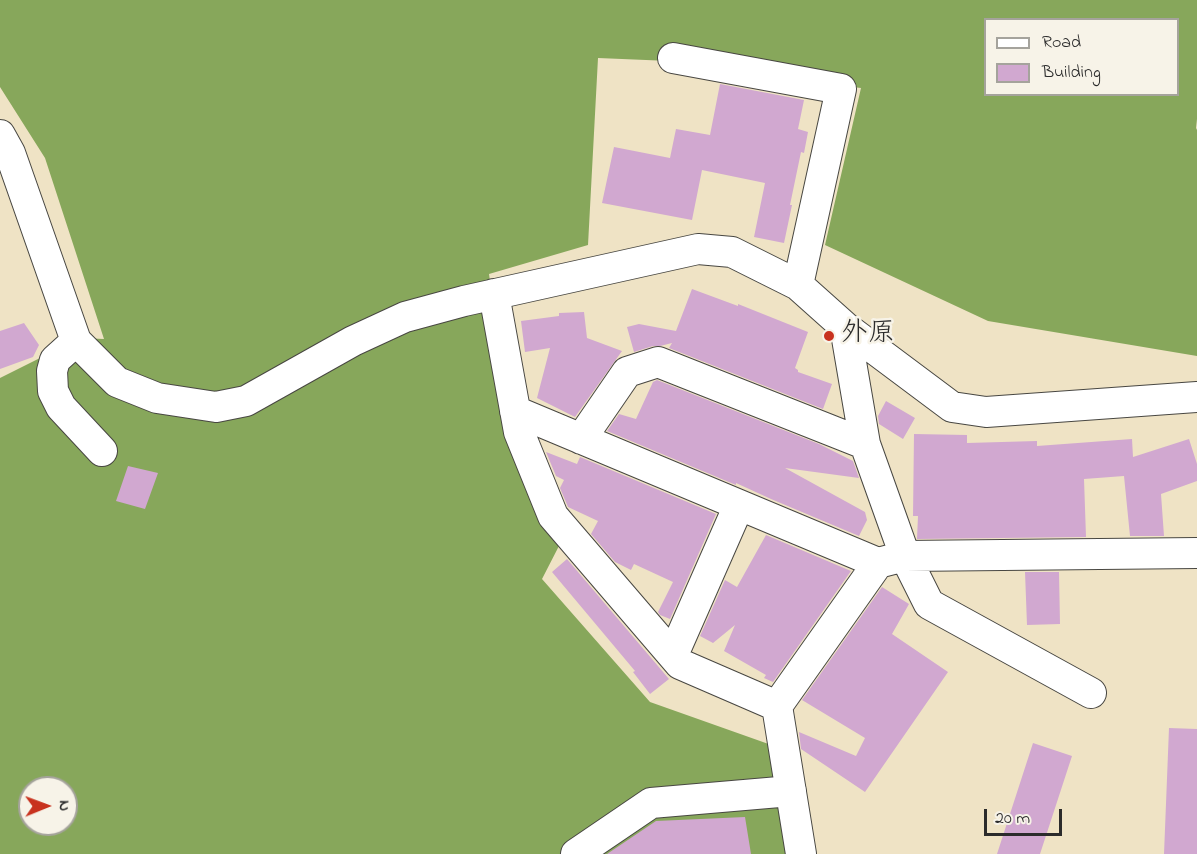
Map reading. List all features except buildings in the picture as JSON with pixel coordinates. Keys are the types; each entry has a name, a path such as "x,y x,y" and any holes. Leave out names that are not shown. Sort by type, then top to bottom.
{"street":[{"path":"673,58 841,89 798,285"},
{"path":"0,135 10,153 76,341 117,382 157,398 216,407 246,401 353,341 405,317 494,294 698,249 732,252 798,285 845,327 952,407 986,412 1197,397"},
{"path":"494,294 519,432 553,516 681,664 777,706"},
{"path":"845,327 865,444 892,559 929,604 1091,693"},
{"path":"76,341 56,360 52,371 52,391 61,407 102,451"},
{"path":"581,439 627,372 658,362 865,444"},
{"path":"515,411 738,505 892,559 1197,553"},
{"path":"673,655 738,505"},
{"path":"801,854 777,706 892,559"},
{"path":"576,854 651,803 790,790"}],"green space":[{"path":"0,0 1197,0 1197,356 988,321 825,245 861,88 793,80 694,62 598,58 588,245 489,274 510,429 561,542 542,579 650,702 777,747 796,854 0,854 0,378 80,338 104,339 45,158 0,87"}],"place":[{"name":"外原","path":"829,336"}]}
